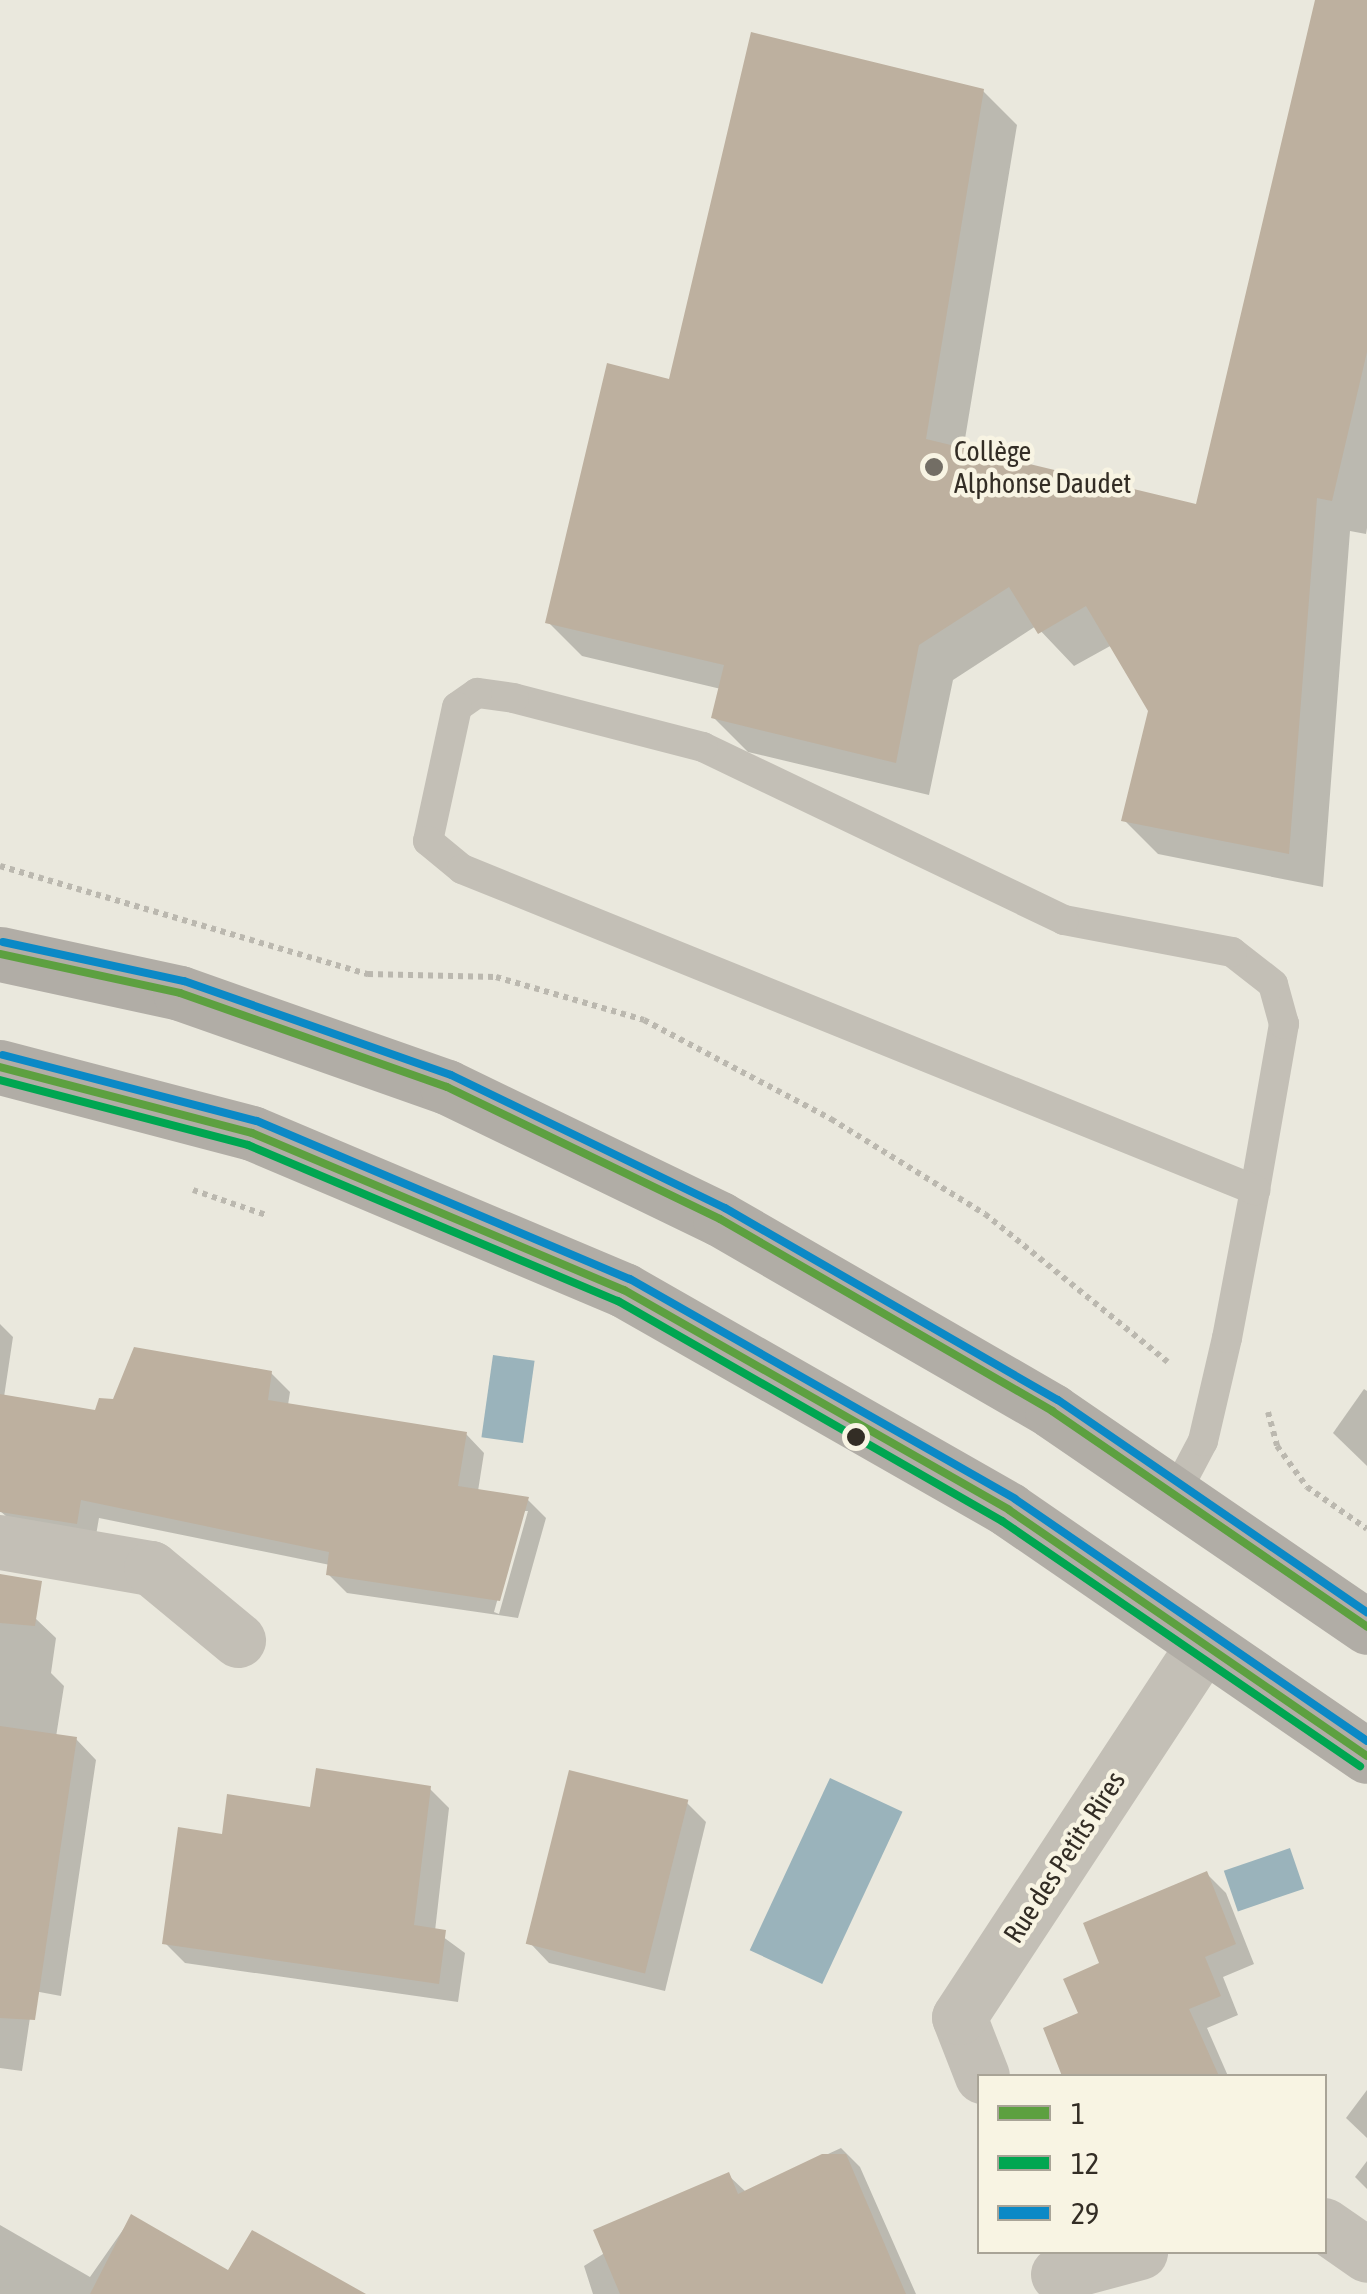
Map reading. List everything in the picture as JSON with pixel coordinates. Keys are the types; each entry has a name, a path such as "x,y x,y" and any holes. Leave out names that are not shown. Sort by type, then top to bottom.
{"main road":[{"path":"0,954 180,993 446,1087 720,1219 1052,1410 1367,1626"},
{"path":"0,1066 252,1133 624,1290 1009,1510 1367,1756"}],"street":[{"path":"0,1542 151,1568 238,1640"},
{"name":"Rue des Petits Rires","path":"981,2074 959,2017 1204,1644"},
{"path":"1327,2227 1367,2255"},
{"path":"1042,2273 1131,2254"}],"lane":[{"path":"1174,1494 1202,1441 1254,1190 1284,1024 1273,984 1232,952 1064,920 703,747 514,698 477,693 457,707 428,840 462,869 1254,1190"}],"path":[{"path":"0,866 368,974 496,977 644,1020 831,1119 985,1214 1167,1362"},
{"path":"1270,1400 1277,1446 1297,1473 1367,1529"}],"water":[{"path":"493,1355 535,1361 523,1443 481,1437"},
{"path":"830,1778 903,1812 822,1984 750,1950"},
{"path":"1290,1848 1304,1889 1238,1911 1224,1871"}],"building":[{"path":"1315,0 1367,0 1367,352 1332,501 1317,498 1289,854 1121,821 1148,711 1086,606 1038,634 1009,587 919,645 896,763 711,718 724,665 545,623 607,363 669,379 751,32 984,89 926,439 1196,504"},
{"path":"134,1347 272,1371 268,1400 467,1432 458,1486 529,1497 500,1601 326,1575 329,1552 81,1500 77,1524 0,1512 0,1394 95,1410 99,1398 113,1399"},
{"path":"0,1574 42,1581 35,1626 0,1623"},
{"path":"0,1726 77,1737 35,2020 0,2018"},
{"path":"316,1768 431,1786 414,1925 446,1930 439,1984 162,1944 178,1827 222,1834 227,1794 310,1807"},
{"path":"569,1770 688,1800 645,1973 526,1944"},
{"path":"1207,1871 1236,1944 1205,1957 1221,1996 1189,2009 1218,2074 1061,2074 1043,2028 1078,2013 1063,1979 1099,1963 1083,1923"},
{"path":"822,2154 846,2154 906,2294 620,2294 593,2230 729,2172 738,2194"},
{"path":"131,2214 228,2270 252,2230 366,2294 90,2294"}],"transit line":[{"name":"29","path":"3,942 184,981 451,1075 725,1208 1058,1400 1367,1612"},
{"name":"1","path":"0,954 180,993 447,1087 720,1219 1052,1411 1367,1627"},
{"name":"29","path":"3,1055 257,1121 630,1279 1015,1499 1367,1741"},
{"name":"1","path":"0,1067 252,1133 624,1290 1009,1510 1367,1756"},
{"name":"12","path":"0,1080 248,1145 618,1301 1002,1521 1360,1766"}],"place":[{"name":"Collège Alphonse Daudet","path":"934,467"}]}
